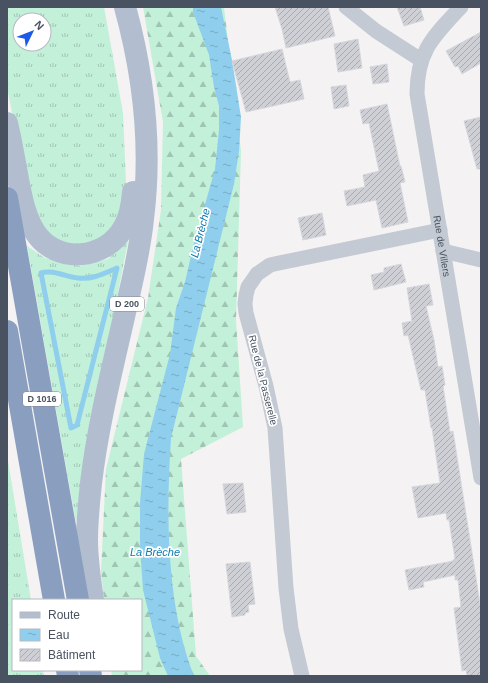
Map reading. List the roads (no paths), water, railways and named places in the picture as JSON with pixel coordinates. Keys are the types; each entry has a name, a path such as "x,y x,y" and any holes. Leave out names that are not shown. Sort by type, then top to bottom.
{"highway":[{"name":"D 1016","path":"7,198 78,599"},
{"name":"D 1016","path":"7,331 54,599"}],"main road":[{"path":"7,123 23,204 32,227 42,241 55,250 65,254 75,255 101,250 115,239 124,228 130,213 135,165 128,77 123,47 112,7"},
{"name":"D 200","path":"93,599 87,539 88,505 93,465 104,404 138,251 143,219 146,175 147,139 143,93 138,56 125,7"}],"street":[{"path":"346,7 376,31 421,60"},
{"name":"Rue de Villers","path":"460,7 430,41 421,60 418,74 417,94 481,478"},
{"name":"Rue de la Passerelle","path":"302,676 291,629 286,588 275,428 266,386 246,312 246,295 248,287 257,274 279,262 440,230"},
{"path":"443,251 481,260"}],"water":[{"name":"La Brèche","path":"193,7 221,7 232,60 241,117 239,151 234,184 171,438 169,467 170,559 178,620 185,649 194,676 168,676 160,658 143,590 140,547 140,503 144,454 170,354 176,308 185,282 193,247 215,169 219,130 219,106 214,87 209,55 193,12"}],"waterway":[{"path":"117,268 77,425 71,428 41,273 50,272 73,277 88,278 98,276 117,268"}]}
